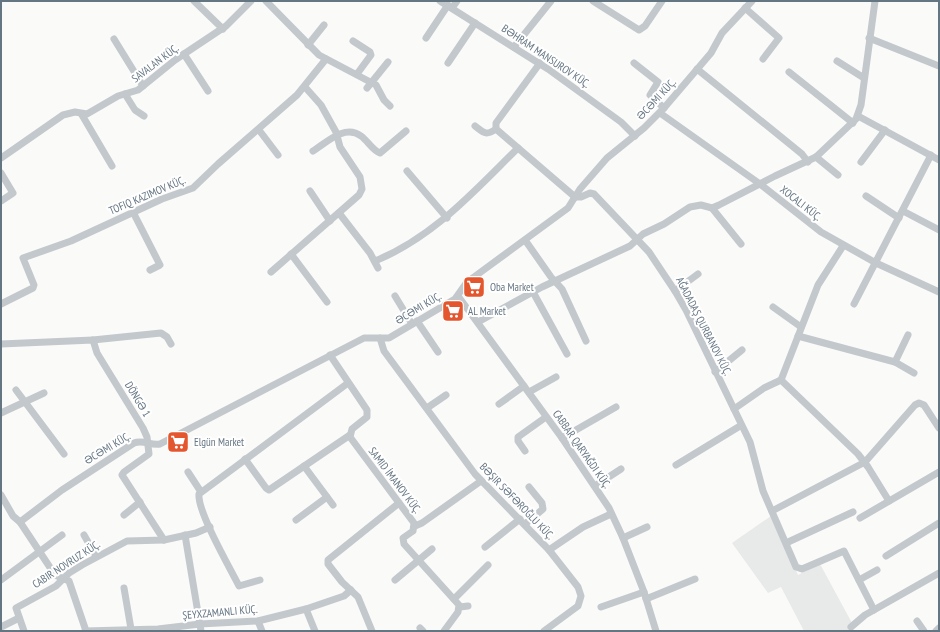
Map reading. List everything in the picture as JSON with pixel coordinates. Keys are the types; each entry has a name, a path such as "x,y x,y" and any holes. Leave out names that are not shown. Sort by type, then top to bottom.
{"street":[{"path":"194,1 223,29"},
{"name":"SAVALAN KÜÇ.","path":"1,158 64,115 75,112 82,115 91,113 118,96 143,86 184,54 223,29 251,1"},
{"path":"266,1 308,45 326,59 372,82 380,89 384,100 390,106"},
{"name":"BƏHRAM MANSUROV KÜÇ.","path":"440,1 540,63 621,122 635,136"},
{"path":"426,38 450,7 457,1"},
{"path":"514,47 551,1"},
{"path":"593,1 639,30 645,26 662,1"},
{"name":"ƏCƏMI KÜÇ.","path":"20,522 62,490 130,445 138,441 154,445 165,441 364,338 389,338 458,296 470,279 564,212 608,158 662,111 713,49 722,33 752,1"},
{"path":"712,208 816,158 858,116 875,1"},
{"path":"745,8 779,38 763,59"},
{"path":"448,64 475,22"},
{"path":"308,45 324,25"},
{"path":"869,38 939,66"},
{"path":"114,39 143,86"},
{"path":"353,41 370,52 371,55 357,74"},
{"path":"184,54 208,91"},
{"path":"1,304 33,288 34,284 23,258 71,241 162,199 193,188 305,87 326,59"},
{"path":"837,61 864,78"},
{"path":"367,88 388,62"},
{"path":"540,63 496,123 496,129 575,197"},
{"path":"634,63 658,82 650,95 662,111 760,184 808,223 843,246 939,292"},
{"path":"697,69 802,154 808,162"},
{"path":"789,72 853,122"},
{"path":"271,272 359,195 362,189 360,177 340,147 337,136 321,105 305,87"},
{"path":"125,94 135,110 144,116"},
{"path":"82,115 112,166"},
{"path":"858,116 939,160"},
{"path":"475,126 485,134 488,134 496,129"},
{"path":"258,130 278,155"},
{"path":"861,162 885,130"},
{"path":"313,151 342,132 356,133 380,153 406,131"},
{"path":"375,261 408,245 447,218 518,148"},
{"path":"854,304 931,156"},
{"path":"816,158 838,175"},
{"path":"407,171 447,218"},
{"path":"1,173 13,193 1,201"},
{"path":"310,191 330,221"},
{"name":"AĞADADAŞ QURBANOV KÜÇ.","path":"575,197 581,198 590,193 594,194 649,252 676,290 734,409 740,426 750,442 761,486 796,566 799,569 844,551 874,610"},
{"path":"866,196 899,218"},
{"path":"478,322 533,292 625,248 648,231 664,224 690,207 701,204 712,208 741,244"},
{"path":"903,211 939,230"},
{"path":"133,212 160,265 150,270"},
{"path":"339,213 375,261 378,268"},
{"path":"525,240 555,282 562,289 586,341"},
{"path":"734,409 764,388 781,380 818,285 843,246"},
{"path":"291,254 327,302"},
{"path":"676,290 698,274"},
{"path":"533,292 567,354"},
{"path":"395,296 414,323 438,352"},
{"path":"458,296 527,389 595,486 623,538 644,592 656,631"},
{"path":"773,307 801,327"},
{"path":"1,344 94,340 161,333 167,337 171,344"},
{"path":"895,362 908,335"},
{"path":"798,336 895,362 914,373"},
{"name":"BƏŞIR SƏFƏROĞLU KÜÇ.","path":"380,338 384,351 481,481 549,550 578,587 581,596 580,602 574,609 544,631"},
{"name":"DÖNGƏ 1","path":"94,340 97,353 143,428 148,443"},
{"path":"715,372 742,350"},
{"path":"245,459 269,490 350,434 352,429 368,414 366,406 348,383 330,355"},
{"path":"499,404 527,389 556,377"},
{"path":"781,380 865,462 889,501"},
{"path":"260,580 239,586 210,527 199,501 199,494 348,383"},
{"path":"16,390 64,454"},
{"path":"1,413 44,393"},
{"path":"427,408 446,395"},
{"path":"772,511 865,462 915,405 919,403 924,405 939,428"},
{"path":"562,438 616,407"},
{"path":"526,451 518,441 518,437 546,417"},
{"path":"676,465 740,426"},
{"name":"SAMID İMANOV KÜÇ.","path":"350,434 415,526 413,531 403,540 406,547 460,607"},
{"path":"148,443 149,454 122,475 164,540"},
{"path":"304,466 333,505"},
{"path":"595,486 621,469"},
{"path":"188,472 201,492"},
{"path":"860,518 939,472"},
{"path":"415,526 422,523 481,481"},
{"path":"485,547 543,509 542,503 529,487"},
{"path":"1,495 55,575 65,579 71,586 86,631 201,628 258,620 306,609 344,596 351,590"},
{"path":"296,520 327,497"},
{"path":"124,515 140,502"},
{"path":"372,631 360,601 342,582 328,564 328,560 399,503"},
{"path":"786,543 853,512"},
{"path":"549,550 583,527 611,514"},
{"path":"886,556 939,523"},
{"name":"CABIR NOVRUZ KÜÇ.","path":"19,618 16,608 52,589 65,579 69,573 96,556 126,541 134,539 164,540 210,527"},
{"path":"623,538 647,527"},
{"path":"1,580 62,535"},
{"path":"84,535 96,556"},
{"path":"185,535 201,628"},
{"path":"395,580 432,549"},
{"path":"454,599 488,565"},
{"path":"859,580 877,570"},
{"path":"851,627 859,619 939,573"},
{"path":"646,599 695,579"},
{"path":"124,588 131,629"},
{"path":"601,607 644,592"},
{"path":"444,631 460,607 468,606"},
{"path":"306,609 315,631"},
{"path":"1,627 19,618 24,631"},
{"path":"258,620 262,631"},
{"path":"917,621 924,631"},
{"path":"936,631 939,628"}],"shaded area":[{"path":"771,516 798,575 820,564 852,623 850,624 853,631 804,631 781,587 768,593 732,543"}],"place":[{"name":"Oba Market","path":"474,287"},
{"name":"AL Market","path":"453,311"},
{"name":"Elgün Market","path":"178,442"}]}
